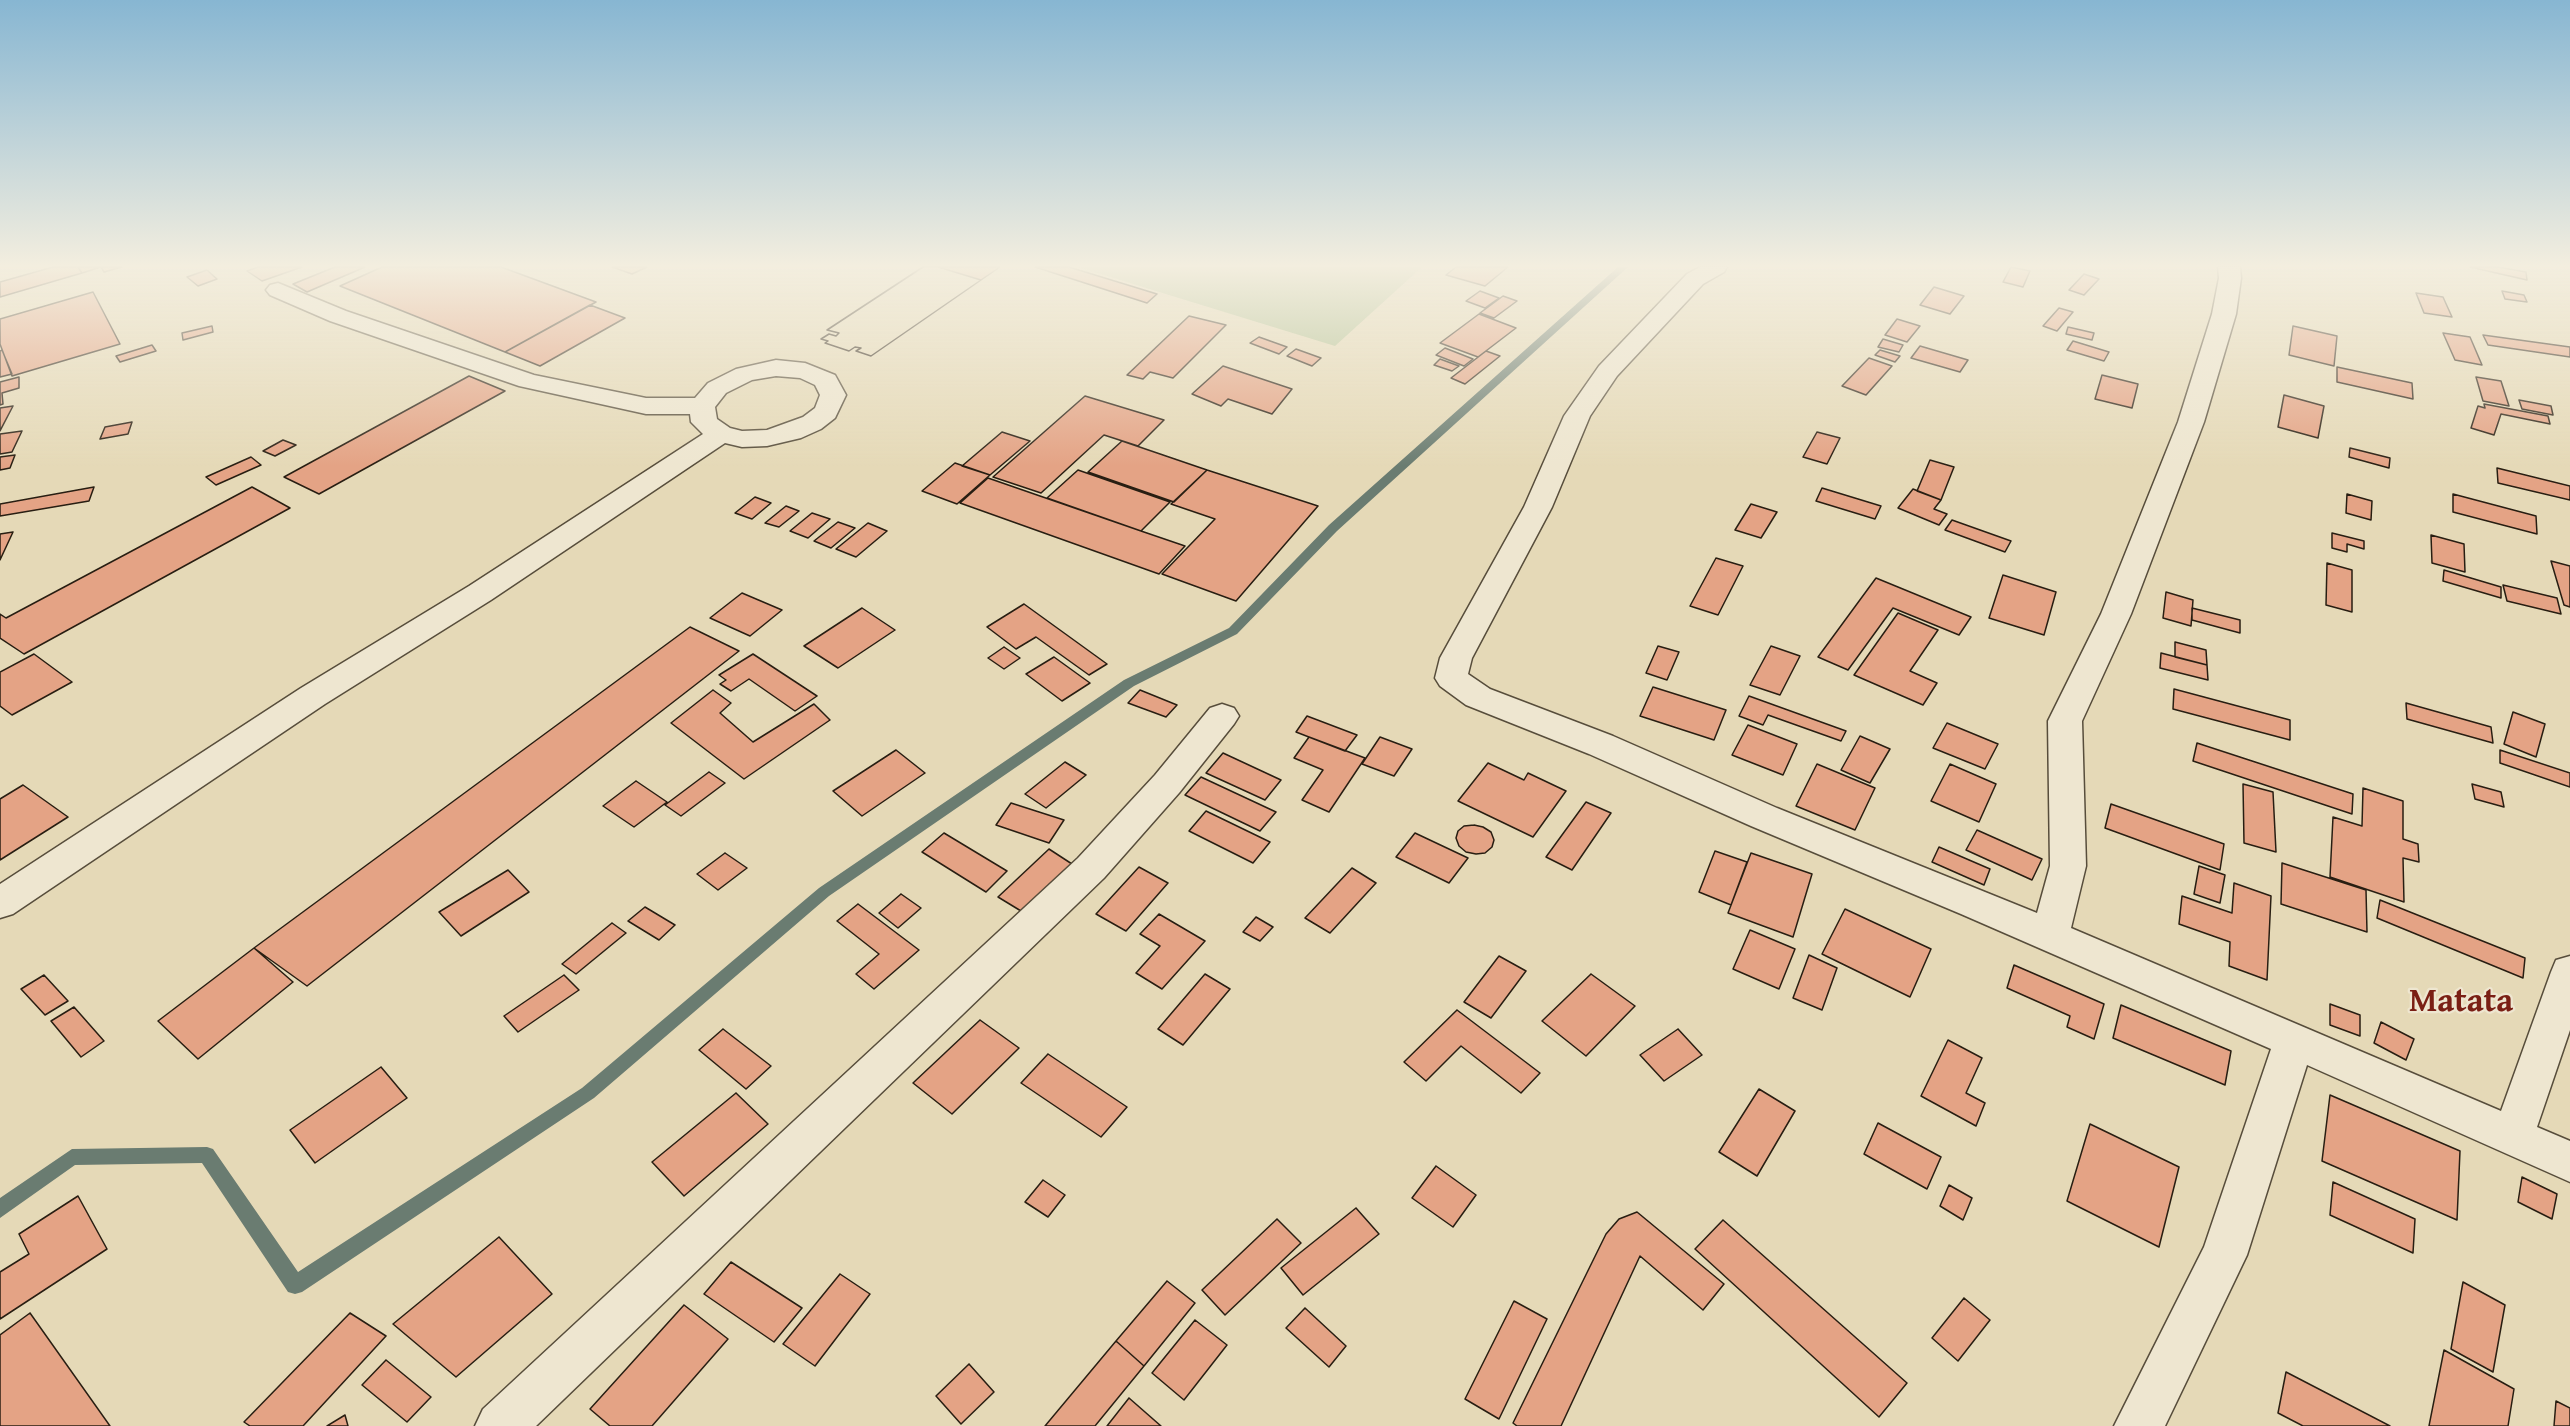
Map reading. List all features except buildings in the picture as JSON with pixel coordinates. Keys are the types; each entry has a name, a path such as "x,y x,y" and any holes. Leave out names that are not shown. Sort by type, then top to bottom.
{"street":[{"path":"389,334 528,381 646,406 702,406"},
{"path":"1643,334 1608,371 1577,416 1538,507 1456,658 1451,678 1478,697 1601,745 1764,817 2050,936 2294,1040 2570,1162"},
{"path":"2050,936 2068,866 2065,721 2116,614 2192,422 2218,334"},
{"path":"776,368 805,370 826,380 833,395 826,412 812,423 792,432 767,438 742,439 721,434 704,422 702,406 717,388 745,374 776,368"},
{"path":"0,903 167,792 589,522 721,434"},
{"path":"500,1426 1091,868 1167,783 1222,716"},
{"path":"2513,1136 2570,972"},
{"path":"2139,1426 2224,1255 2294,1040"}],"green space":[{"path":"1294,334 1349,334 1335,346"}],"waterway":[{"path":"0,1209 72,1157 207,1155 295,1285 588,1093 824,892 1129,683 1233,631 1333,528 1549,334"}],"district":[{"name":"Matata","path":"2461,1003"}]}
